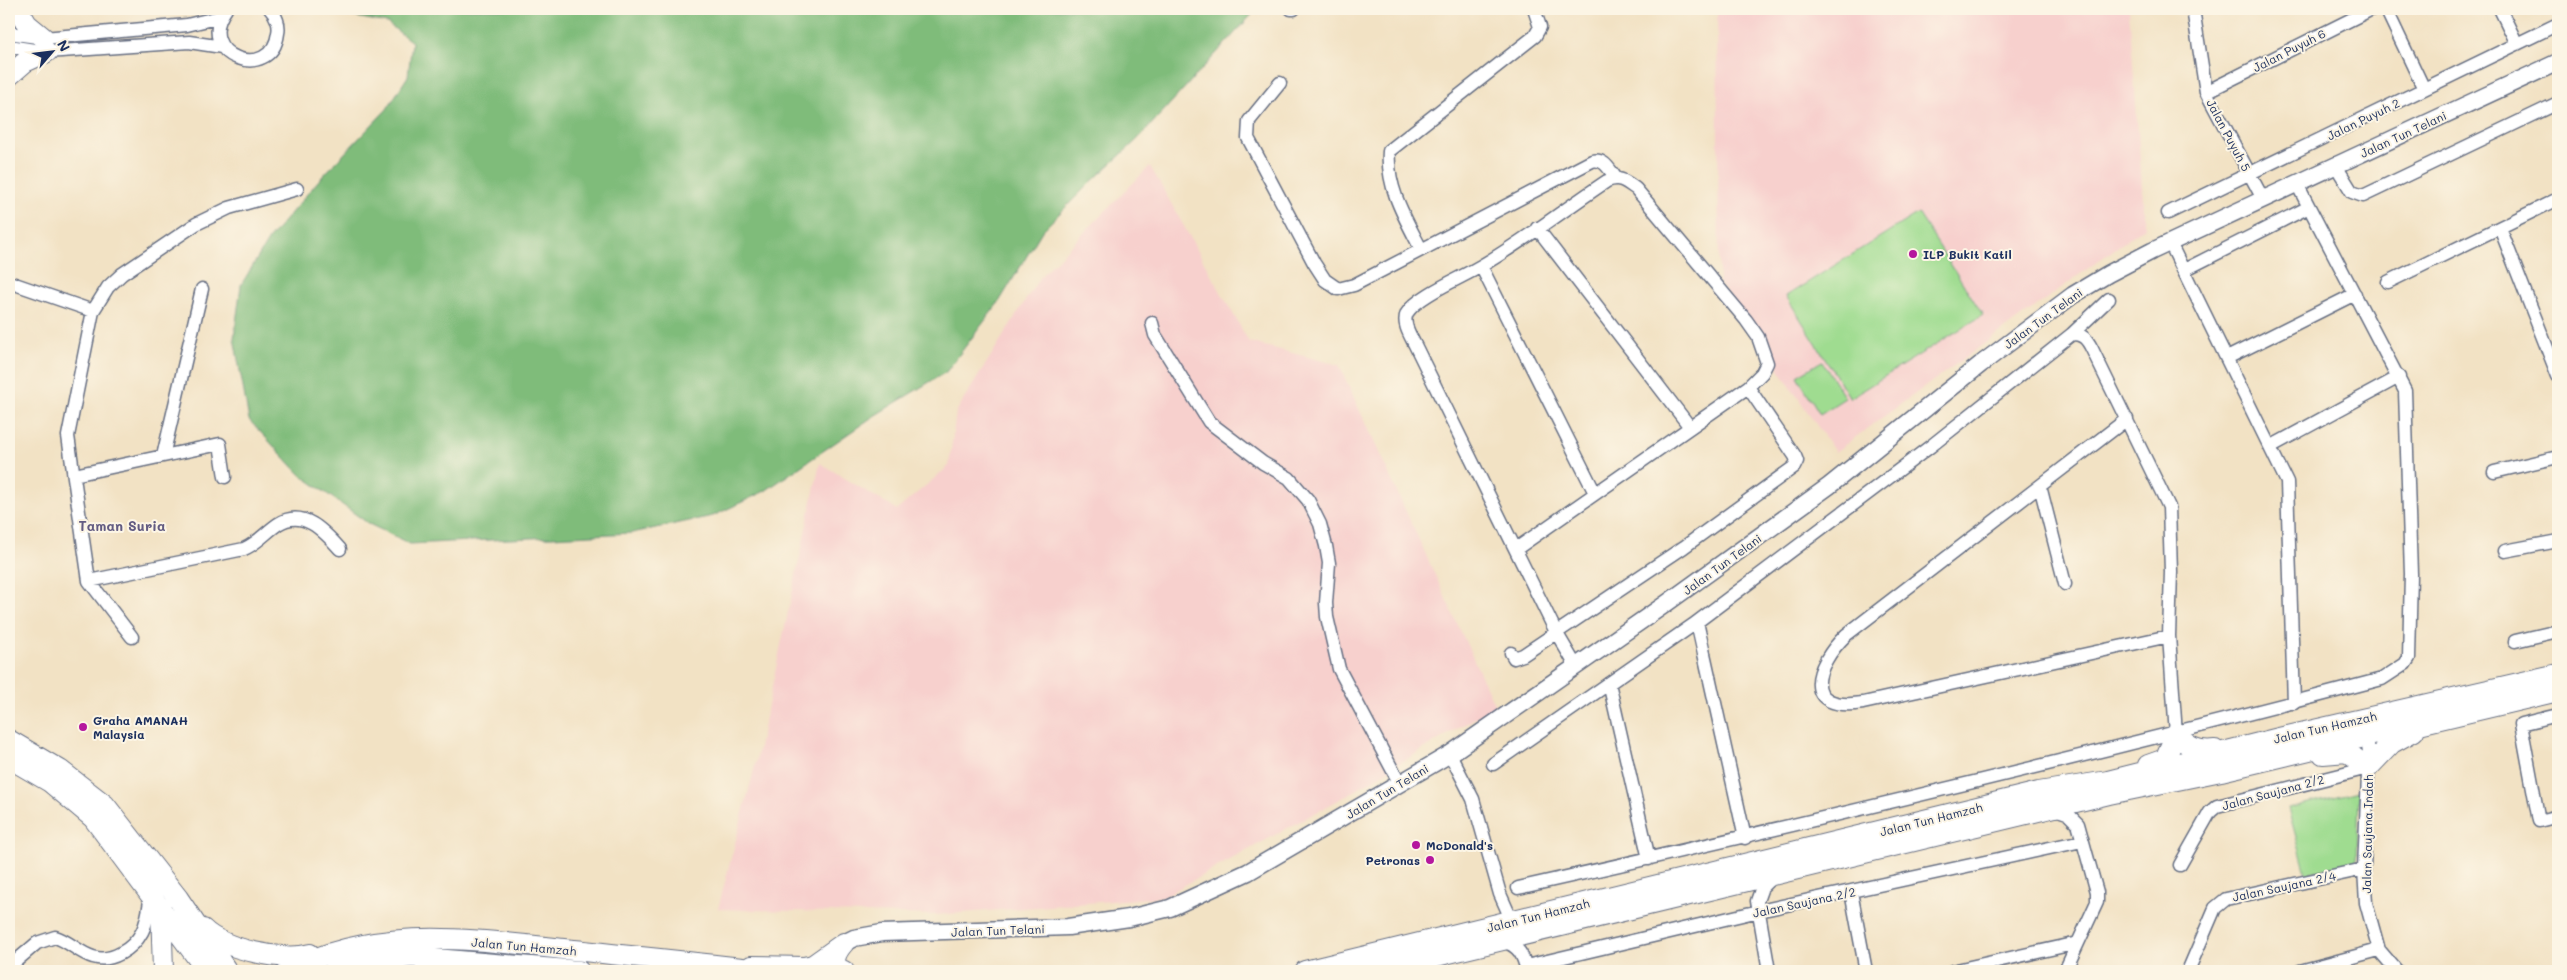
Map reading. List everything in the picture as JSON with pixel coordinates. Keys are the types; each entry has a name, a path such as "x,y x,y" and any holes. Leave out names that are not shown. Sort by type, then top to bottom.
{"main road":[{"path":"9,76 46,45 27,24 18,9"},
{"name":"Jalan Tun Hamzah","path":"1374,971 2096,797 2239,766 2365,727 2558,674"},
{"name":"Jalan Tun Hamzah","path":"1305,971 2039,792 2108,781 2279,738 2365,727 2493,706 2558,691"},
{"path":"2239,766 2339,751 2346,752 2368,768 2381,752 2407,734 2493,706"},
{"path":"2039,792 2164,759 2176,734 2186,746 2195,750 2212,751 2279,738"},
{"path":"9,740 60,770 105,805 205,969"},
{"path":"9,758 50,782 93,818 227,971"},
{"path":"163,900 218,941 263,953 295,957 356,940 378,941"},
{"path":"163,900 163,971"},
{"name":"Jalan Tun Hamzah","path":"287,971 321,956 378,941 420,938 482,941 766,971"},
{"path":"714,964 804,967 813,965 844,943"},
{"path":"844,943 836,952 835,959 836,965 844,971"},
{"name":"Jalan Tun Hamzah","path":"337,971 388,958 411,957 579,971"}],"street":[{"path":"9,33 46,45 187,25 223,13 218,38 222,47 239,60 258,60 267,55 278,39 277,20 270,9"},
{"path":"1421,249 1405,219 1390,182 1389,151 1535,36 1540,27 1534,9"},
{"name":"Jalan Puyuh 5","path":"2193,9 2206,92 2263,199"},
{"name":"Jalan Puyuh 6","path":"2206,92 2372,9"},
{"path":"2386,9 2424,89"},
{"path":"2500,9 2517,44"},
{"name":"Jalan Puyuh 2","path":"2168,213 2558,24"},
{"path":"9,46 189,42 222,47"},
{"name":"Jalan Tun Telani","path":"844,943 854,938 882,932 1068,927 1129,918 1170,908 1248,872 1450,754 1576,666 1830,486 1981,364 2073,295 2108,274 2170,243 2558,62"},
{"path":"1280,82 1249,121 1248,138 1325,280 1338,289 1346,288 1592,161 1604,162 1616,178"},
{"path":"2336,166 2352,192 2363,196 2558,104"},
{"path":"1516,549 1748,386 1762,373 1767,363 1758,337 1746,320 1636,188 1623,179 1616,178 1607,181 1481,266 1441,287 1410,308 1406,315 1405,323 1556,632 1576,666"},
{"path":"1518,888 1745,838 2176,734 2382,679 2405,664 2409,658 2410,574 2407,400 2400,377 2297,184"},
{"path":"132,637 89,581 68,436 93,311 108,287 122,274 196,224 229,208 297,189"},
{"path":"2388,282 2558,199"},
{"path":"2184,270 2309,207"},
{"path":"1537,228 1690,427"},
{"path":"2500,228 2558,376"},
{"path":"2170,243 2287,482 2294,703"},
{"path":"1481,266 1595,493"},
{"path":"9,282 93,311"},
{"path":"163,456 202,289"},
{"path":"2227,358 2355,294"},
{"path":"1493,764 1697,622 1931,446 2072,334 2109,299"},
{"path":"1152,323 1155,335 1209,422 1236,444 1289,478 1308,500 1320,524 1326,546 1329,563 1326,603 1339,669 1400,784"},
{"path":"2072,334 2080,334 2087,339 2169,507 2171,572 2169,636 2176,734"},
{"path":"2270,447 2400,377"},
{"path":"1511,653 1517,658 1684,548 1794,468 1797,461 1795,456 1748,386"},
{"path":"2127,419 1835,645 1820,672 1821,693 1826,701 1837,705 1863,703 2169,636"},
{"path":"74,474 220,444 225,477"},
{"path":"2494,472 2558,457"},
{"path":"2040,486 2065,584"},
{"path":"89,581 244,549 257,543 276,525 286,520 298,518 310,522 322,530 340,549"},
{"path":"2505,552 2558,541"},
{"path":"1697,622 1745,838"},
{"path":"2515,640 2558,631"},
{"path":"1609,683 1649,859"},
{"path":"2558,715 2521,724 2539,821 2558,816"},
{"name":"Jalan Saujana Indah","path":"2365,727 2368,768 2364,870 2366,903 2379,950 2397,971"},
{"path":"1450,754 1473,799 1500,894 1512,921"},
{"name":"Jalan Saujana 2/2","path":"2180,865 2210,812 2216,806 2368,768"},
{"path":"2078,824 2083,810 2096,797"},
{"path":"2051,808 2067,813 2078,824 2097,892 2097,902 2065,971"},
{"name":"Jalan Saujana 2/2","path":"1526,965 1554,965 1758,906 1850,892 2082,841"},
{"name":"Jalan Saujana 2/4","path":"2188,971 2215,908 2226,898 2364,870"},
{"path":"1769,971 1758,906 1762,887 1773,876"},
{"path":"1733,885 1747,891 1758,906"},
{"path":"1850,892 1866,971"},
{"path":"9,967 37,943 55,937 92,957 101,959 118,955 134,942 163,900"},
{"path":"1526,965 1530,945 1540,932"},
{"path":"1503,941 1516,947 1526,965"},
{"path":"1952,971 2078,943"},
{"path":"2300,971 2379,950"}],"shaded area":[{"name":"ILP Bukit Katil","path":"1717,9 2129,9 2145,227 1835,452 1719,282"},
{"path":"1150,166 1249,342 1339,365 1495,706 1344,797 1163,897 936,915 718,909 755,766 820,463 897,510 949,466 956,412 1040,277"}],"green space":[{"path":"340,9 1257,9 1136,141 1042,231 999,302 946,372 874,416 765,491 713,516 632,533 410,544 369,524 301,475 249,420 234,338 241,285 269,239 319,180 387,109 408,76 412,42 387,23 346,15"},
{"path":"1918,213 1983,315 1850,398 1786,296"},
{"path":"1822,361 1845,398 1820,414 1797,376"},
{"path":"2359,791 2357,863 2306,873 2288,808"}],"place":[{"name":"ILP Bukit Katil","path":"1913,254"},
{"name":"Graha AMANAH Malaysia","path":"83,727"},
{"name":"McDonald's","path":"1416,845"},
{"name":"Petronas","path":"1430,860"}],"district":[{"name":"Taman Suria","path":"122,525"}]}
